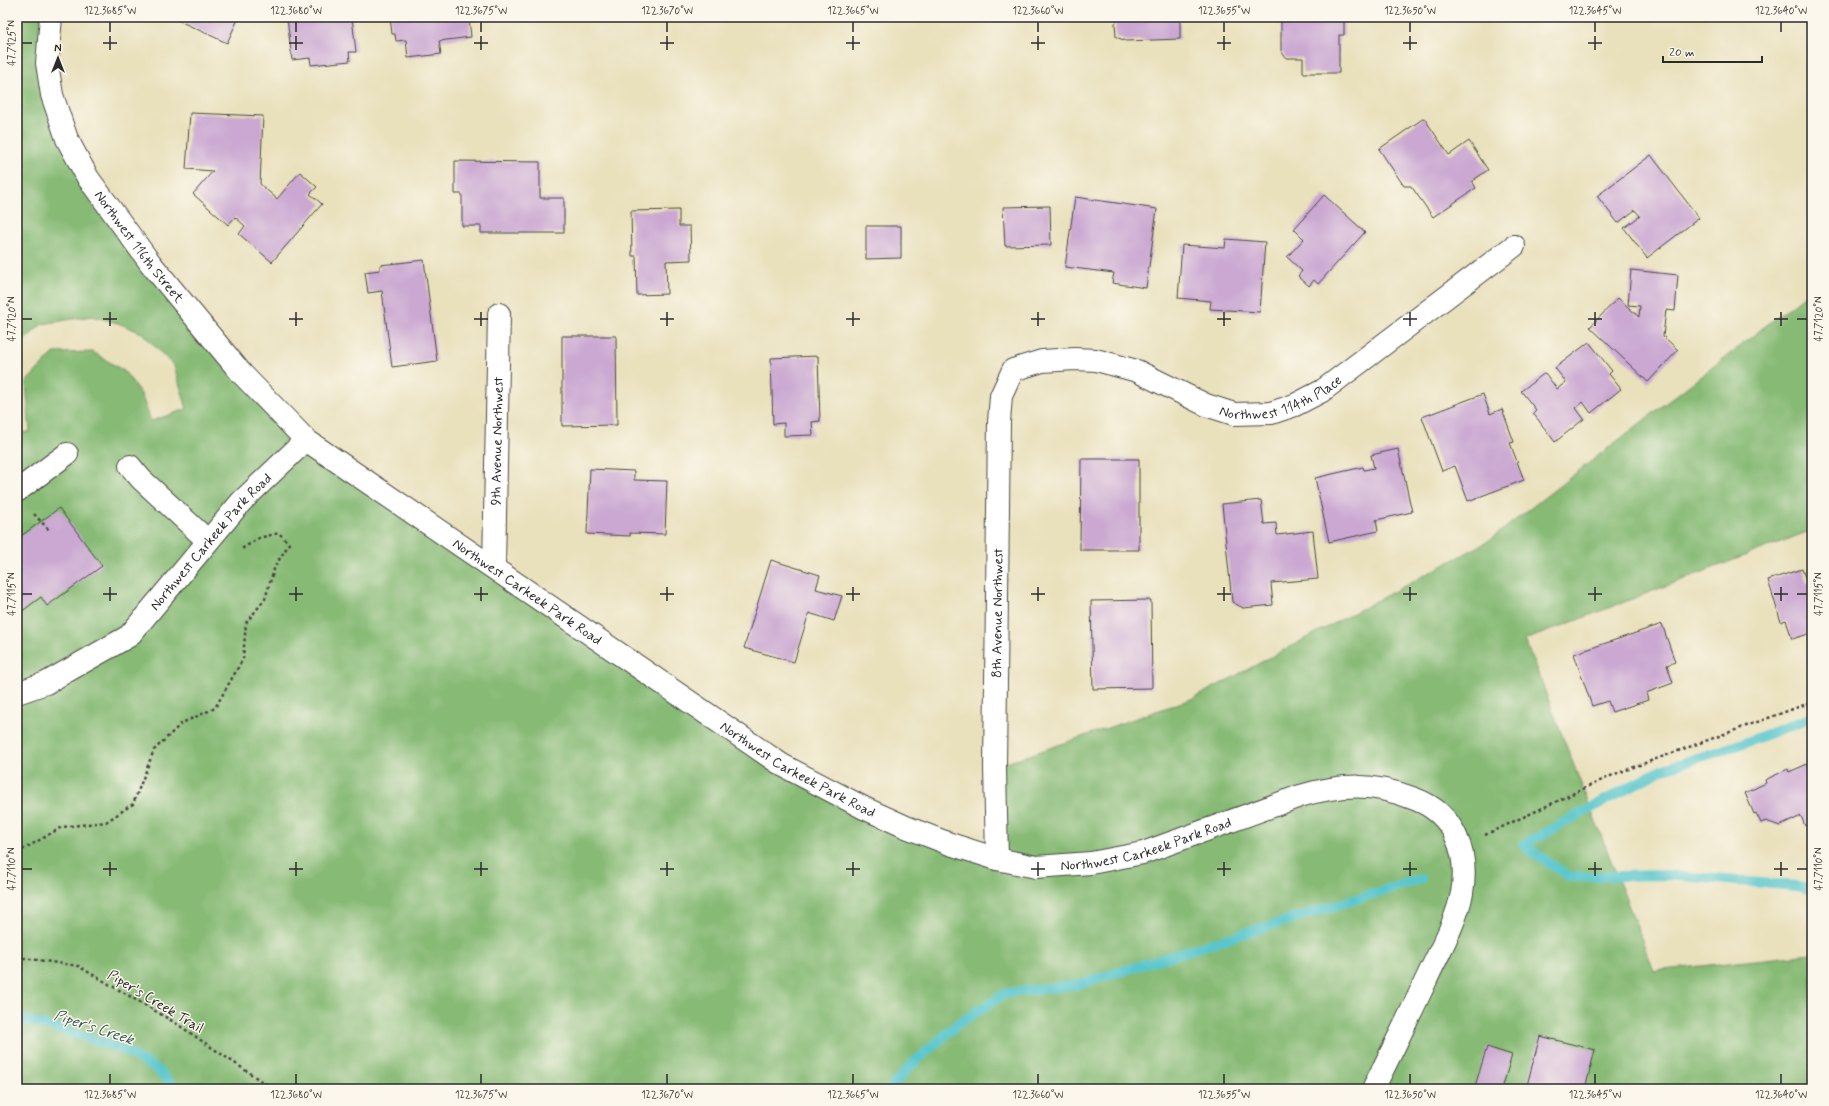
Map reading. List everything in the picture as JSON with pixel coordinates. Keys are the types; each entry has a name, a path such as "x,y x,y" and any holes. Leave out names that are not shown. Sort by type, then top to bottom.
{"street":[{"name":"Northwest 116th Street","path":"51,17 47,63 52,95 67,139 88,178 150,264 237,368 306,440"},
{"name":"Northwest 114th Place","path":"1013,370 1042,361 1075,359 1096,360 1137,371 1206,406 1234,414 1271,413 1295,406 1322,391 1514,246"},
{"name":"9th Avenue Northwest","path":"494,567 499,314"},
{"name":"8th Avenue Northwest","path":"997,859 995,767 999,422 1001,396 1013,370"},
{"name":"Northwest Carkeek Park Road","path":"17,693 46,683 129,636 242,502 306,440 782,765 864,808 906,827 950,844 997,859 1036,866 1066,866 1118,859 1143,853 1300,796 1322,790 1369,786 1387,790 1422,802 1438,812 1452,826 1460,847 1464,870 1462,894 1450,926 1373,1089"},
{"path":"17,491 67,454"},
{"path":"130,466 141,479 208,541"}],"path":[{"path":"17,852 62,827 106,822 133,804 154,750 182,723 215,708 243,659 246,623 264,599 275,566 289,544 279,533"},
{"path":"1460,847 1615,774 1812,702"},
{"name":"Piper's Creek Trail","path":"17,957 78,966 174,1022 273,1089"}],"green space":[{"path":"17,17 51,17 47,63 88,178 306,440 782,765 996,859 995,767 1194,698 1487,542 1812,290 1812,530 1525,640 1654,971 1812,954 1812,1089 17,1089 17,433 30,432 26,382 54,353 93,352 124,371 141,394 151,421 187,409 174,366 142,333 118,323 92,316 42,324 17,347 17,320 22,310 17,306"}],"building":[{"path":"176,17 239,17 227,43 175,19"},
{"path":"287,17 352,17 356,52 349,52 350,61 311,65 310,58 292,60"},
{"path":"390,17 469,17 471,37 439,41 441,54 408,58 406,40 396,41 395,34 392,34"},
{"path":"1121,17 1180,17 1180,39 1126,41 1116,37 1115,23"},
{"path":"1281,17 1344,17 1344,35 1339,35 1339,73 1303,73 1303,58 1286,58 1281,51"},
{"path":"190,113 263,116 260,184 277,199 300,172 317,187 310,194 322,204 272,262 239,234 245,226 235,217 228,225 193,194 213,171 186,169"},
{"path":"1424,118 1449,155 1469,141 1488,170 1472,181 1476,188 1433,217 1411,186 1404,186 1379,149"},
{"path":"1651,155 1699,218 1647,258 1624,228 1640,216 1635,210 1618,223 1597,196"},
{"path":"455,161 540,162 540,198 564,198 564,233 481,233 481,226 462,226 462,194 455,194"},
{"path":"1324,195 1365,232 1318,284 1314,280 1309,286 1298,276 1302,271 1287,257 1304,239 1294,229"},
{"path":"1075,197 1157,209 1146,288 1112,283 1114,273 1065,267"},
{"path":"1050,206 1051,245 1005,246 1003,207"},
{"path":"679,210 679,226 690,226 691,260 666,261 667,294 637,295 636,256 632,256 631,211"},
{"path":"866,226 901,226 901,258 866,259"},
{"path":"1226,239 1265,242 1260,312 1210,309 1211,301 1178,298 1182,245 1225,248"},
{"path":"424,260 437,361 392,367 382,291 368,293 365,272 380,270 380,265"},
{"path":"1631,270 1678,275 1675,311 1666,310 1663,336 1678,350 1648,382 1590,327 1618,298 1639,317 1640,306 1628,305"},
{"path":"562,336 616,336 617,425 562,426"},
{"path":"1589,342 1612,371 1609,374 1621,389 1591,413 1583,402 1576,408 1584,419 1555,442 1533,413 1536,410 1521,391 1545,373 1557,389 1566,382 1555,368"},
{"path":"818,356 820,421 812,422 813,435 784,436 784,423 773,424 771,358"},
{"path":"1483,394 1490,414 1502,409 1514,442 1510,443 1524,480 1468,501 1455,466 1442,471 1422,417"},
{"path":"1398,449 1412,512 1376,520 1378,531 1329,542 1315,478 1363,467 1364,470 1374,468 1371,455"},
{"path":"1081,459 1139,459 1139,550 1080,550"},
{"path":"590,469 634,471 634,480 667,481 665,534 630,533 630,536 587,534"},
{"path":"1261,500 1264,524 1276,523 1277,535 1313,531 1318,579 1271,583 1273,605 1243,608 1232,602 1222,504"},
{"path":"59,508 102,566 47,606 41,597 17,615 17,539"},
{"path":"771,560 820,575 816,589 842,596 834,621 809,613 794,662 744,648"},
{"path":"1802,569 1807,583 1812,581 1812,633 1792,639 1786,620 1781,622 1768,580"},
{"path":"1151,600 1152,688 1093,689 1091,601"},
{"path":"1662,624 1675,662 1667,665 1673,683 1646,693 1648,700 1612,712 1608,701 1592,706 1574,654"},
{"path":"1812,762 1812,823 1805,826 1801,816 1780,826 1766,821 1761,823 1756,813 1754,814 1745,793 1766,783 1765,780 1788,769 1789,772"},
{"path":"1540,1036 1595,1050 1585,1089 1526,1089"},
{"path":"1487,1047 1512,1055 1502,1089 1474,1089"}],"waterway":[{"path":"1812,717 1747,742 1661,770 1523,845 1570,877 1668,875 1796,886 1812,890"},
{"path":"890,1089 909,1067 959,1023 1006,993 1077,985 1421,879"},
{"name":"Piper's Creek","path":"17,1018 66,1031 124,1050 158,1070 175,1089"}]}
